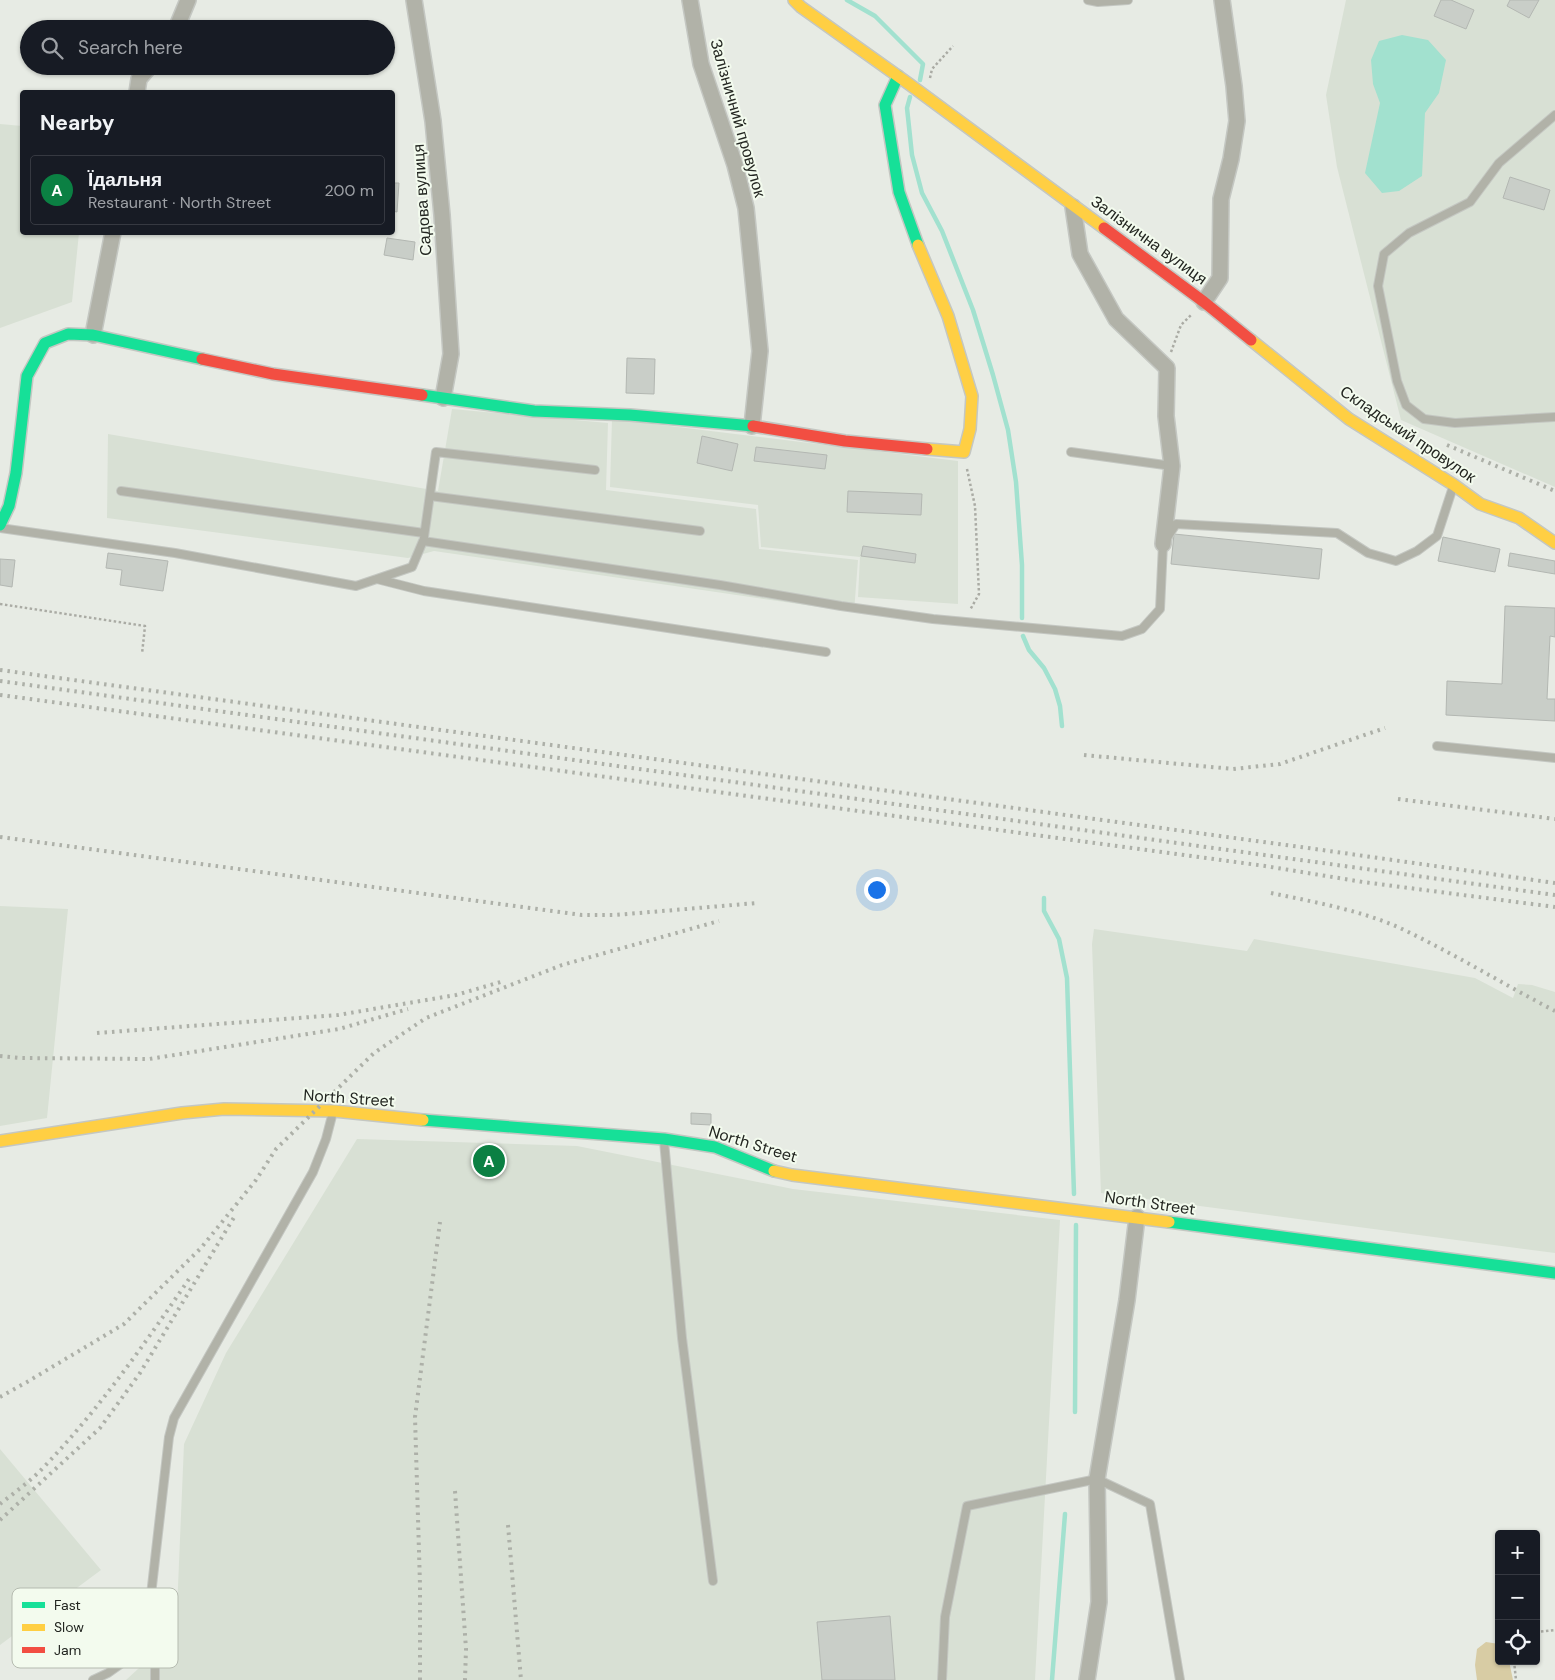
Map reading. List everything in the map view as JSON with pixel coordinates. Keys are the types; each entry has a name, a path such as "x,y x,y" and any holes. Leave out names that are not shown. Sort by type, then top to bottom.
{"street":[{"path":"180,20 188,0"},
{"name":"Садова вулиця","path":"414,0 433,121 442,215 451,354 444,398"},
{"name":"Залізничний провулок","path":"690,0 701,64 735,165 746,208 760,351 752,426"},
{"name":"Залізнична вулиця","path":"794,0 1204,302 1220,278 1221,199 1231,159 1237,121 1222,0"},
{"path":"137,90 139,78 142,75"},
{"path":"0,527 9,506 16,473 20,422 27,376 45,343 68,334 93,335 273,374 534,411 630,414 752,426 845,441 964,452 970,429 972,396 948,316 899,192 885,105 898,76"},
{"path":"1073,207 1080,254 1116,319 1167,368 1166,416 1172,466 1164,544"},
{"path":"93,335 112,235"},
{"name":"Складський провулок","path":"1204,302 1349,419 1454,485 1480,504 1519,518 1555,543"},
{"name":"North Street","path":"0,1142 182,1112 224,1109 334,1110 462,1124 664,1140 715,1147 768,1169 792,1175 1555,1273"},
{"path":"1087,1680 1099,1602 1097,1479 1127,1300 1137,1218"}],"lane":[{"path":"1088,0 1098,2 1128,0"},
{"path":"1555,115 1499,164 1470,202 1408,233 1384,254 1378,286 1397,381 1406,405 1424,418 1455,423 1555,417"},
{"path":"0,527 175,554 356,586 412,567 424,537 436,452 594,470"},
{"path":"1071,452 1172,466"},
{"path":"121,491 424,537 841,606 964,622 1122,636 1142,629 1160,610 1164,544 1176,524 1337,533 1368,553 1396,561 1417,551 1437,536 1454,485"},
{"path":"430,496 700,531"},
{"path":"377,579 424,591 826,652"},
{"path":"1437,746 1555,758"},
{"path":"152,1588 169,1437 174,1418 312,1172 326,1139 334,1110"},
{"path":"664,1140 682,1338 713,1581"},
{"path":"942,1680 945,1617 967,1506 1097,1479 1150,1504 1180,1680"},
{"path":"93,1680 115,1668"}],"path":[{"path":"923,95 932,69 953,46"},
{"path":"1167,368 1173,344 1181,325 1204,302"},
{"path":"964,452 975,506 979,594 964,622"},
{"path":"0,604 145,626 142,654"},
{"path":"1540,1632 1555,1630"},
{"path":"1514,1665 1516,1680"}],"shaded area":[{"path":"1346,0 1555,0 1555,487 1401,420 1337,167 1326,95"},
{"path":"1402,35 1428,40 1446,60 1439,93 1425,113 1422,176 1399,191 1382,193 1365,173 1380,103 1373,84 1371,60 1379,41"},
{"path":"0,124 20,126 20,235 79,235 72,302 0,328"},
{"path":"452,409 608,423 606,490 756,509 759,549 858,560 854,612 434,551 408,558 107,518 108,434 438,491"},
{"path":"612,419 958,461 958,604 858,597 860,557 761,547 758,505 610,487"},
{"path":"0,906 68,909 47,1118 0,1126"},
{"path":"1094,929 1247,951 1254,939 1475,978 1513,998 1518,984 1532,985 1555,992 1555,1253 1101,1193 1092,944"},
{"path":"357,1139 577,1146 793,1189 1060,1220 1035,1680 126,1680 139,1668 178,1668 178,1588 184,1444 226,1353"},
{"path":"0,1449 101,1570 77,1588 12,1588 12,1636 0,1645"},
{"path":"1486,1642 1495,1643 1495,1665 1510,1665 1513,1680 1477,1680 1475,1665 1477,1649"}],"building":[{"path":"1441,0 1451,0 1474,10 1466,29 1434,16"},
{"path":"1510,0 1539,0 1529,18 1507,6"},
{"path":"1510,177 1550,190 1544,210 1503,198"},
{"path":"395,183 399,183 397,212 395,212"},
{"path":"387,238 415,242 413,260 384,255"},
{"path":"627,358 655,359 654,394 626,393"},
{"path":"702,436 738,444 732,471 697,463"},
{"path":"756,447 827,455 825,469 754,461"},
{"path":"848,491 922,494 921,515 847,512"},
{"path":"1174,534 1322,549 1319,579 1171,564"},
{"path":"1443,537 1500,549 1495,572 1438,561"},
{"path":"863,546 916,554 915,563 861,556"},
{"path":"108,553 168,561 163,591 120,585 122,570 106,568"},
{"path":"1510,553 1555,561 1555,574 1508,566"},
{"path":"0,559 15,560 12,587 0,585"},
{"path":"1505,606 1555,608 1555,637 1550,636 1547,699 1555,699 1555,721 1446,715 1447,681 1502,684"},
{"path":"691,1113 711,1114 711,1125 691,1124"},
{"path":"890,1616 895,1680 822,1680 817,1622"}],"waterway":[{"path":"847,0 875,16 923,64 920,80"},
{"path":"910,97 907,108 912,155 922,193 942,231 973,310 1008,430 1016,482 1022,565 1022,618"},
{"path":"1023,636 1029,650 1044,668 1055,689 1060,706 1062,726"},
{"path":"1044,898 1044,911 1059,939 1067,978 1074,1194"},
{"path":"1075,1412 1076,1225"},
{"path":"1052,1680 1065,1514"}],"railway":[{"path":"1447,445 1555,491"},
{"path":"0,670 1555,883"},
{"path":"0,681 1555,895"},
{"path":"0,695 1555,907"},
{"path":"1084,755 1233,769 1280,764 1385,728"},
{"path":"1398,799 1555,819"},
{"path":"0,837 582,915 615,915 757,903"},
{"path":"1271,893 1353,911 1400,928 1555,1011"},
{"path":"0,1397 124,1324 201,1248 256,1180 276,1149 374,1053 426,1018 562,965 719,921"},
{"path":"97,1033 338,1015 456,995 504,981"},
{"path":"0,1056 20,1058 149,1059 339,1029 408,1009"},
{"path":"0,1520 100,1428 140,1373 236,1214"},
{"path":"420,1680 420,1585 415,1417 440,1222"},
{"path":"0,1504 41,1470 62,1448 101,1401 189,1279"},
{"path":"455,1491 466,1649 465,1680"},
{"path":"508,1525 521,1680"}],"traffic: fast":[{"path":"898,76 885,105 899,192 918,245"},
{"path":"0,525 9,506 16,473 27,376 45,343 68,334 93,335 202,359"},
{"path":"422,395 534,411 630,415 753,426"},
{"path":"423,1120 664,1139 715,1147 774,1171"},
{"path":"1169,1222 1555,1273"}],"traffic: slow":[{"path":"794,0 1104,228"},
{"path":"918,245 948,316 972,396 970,429 964,452 927,449"},
{"path":"1251,340 1349,419 1454,485 1480,504 1519,518 1555,543"},
{"path":"0,1141 182,1113 224,1109 334,1111 423,1120"},
{"path":"774,1171 792,1175 1169,1222"}],"traffic: jam":[{"path":"1104,228 1204,302 1251,340"},
{"path":"202,359 273,374 422,395"},
{"path":"753,426 845,441 927,449"}],"place":[{"name":"Їдальня","path":"489,1161"}]}
